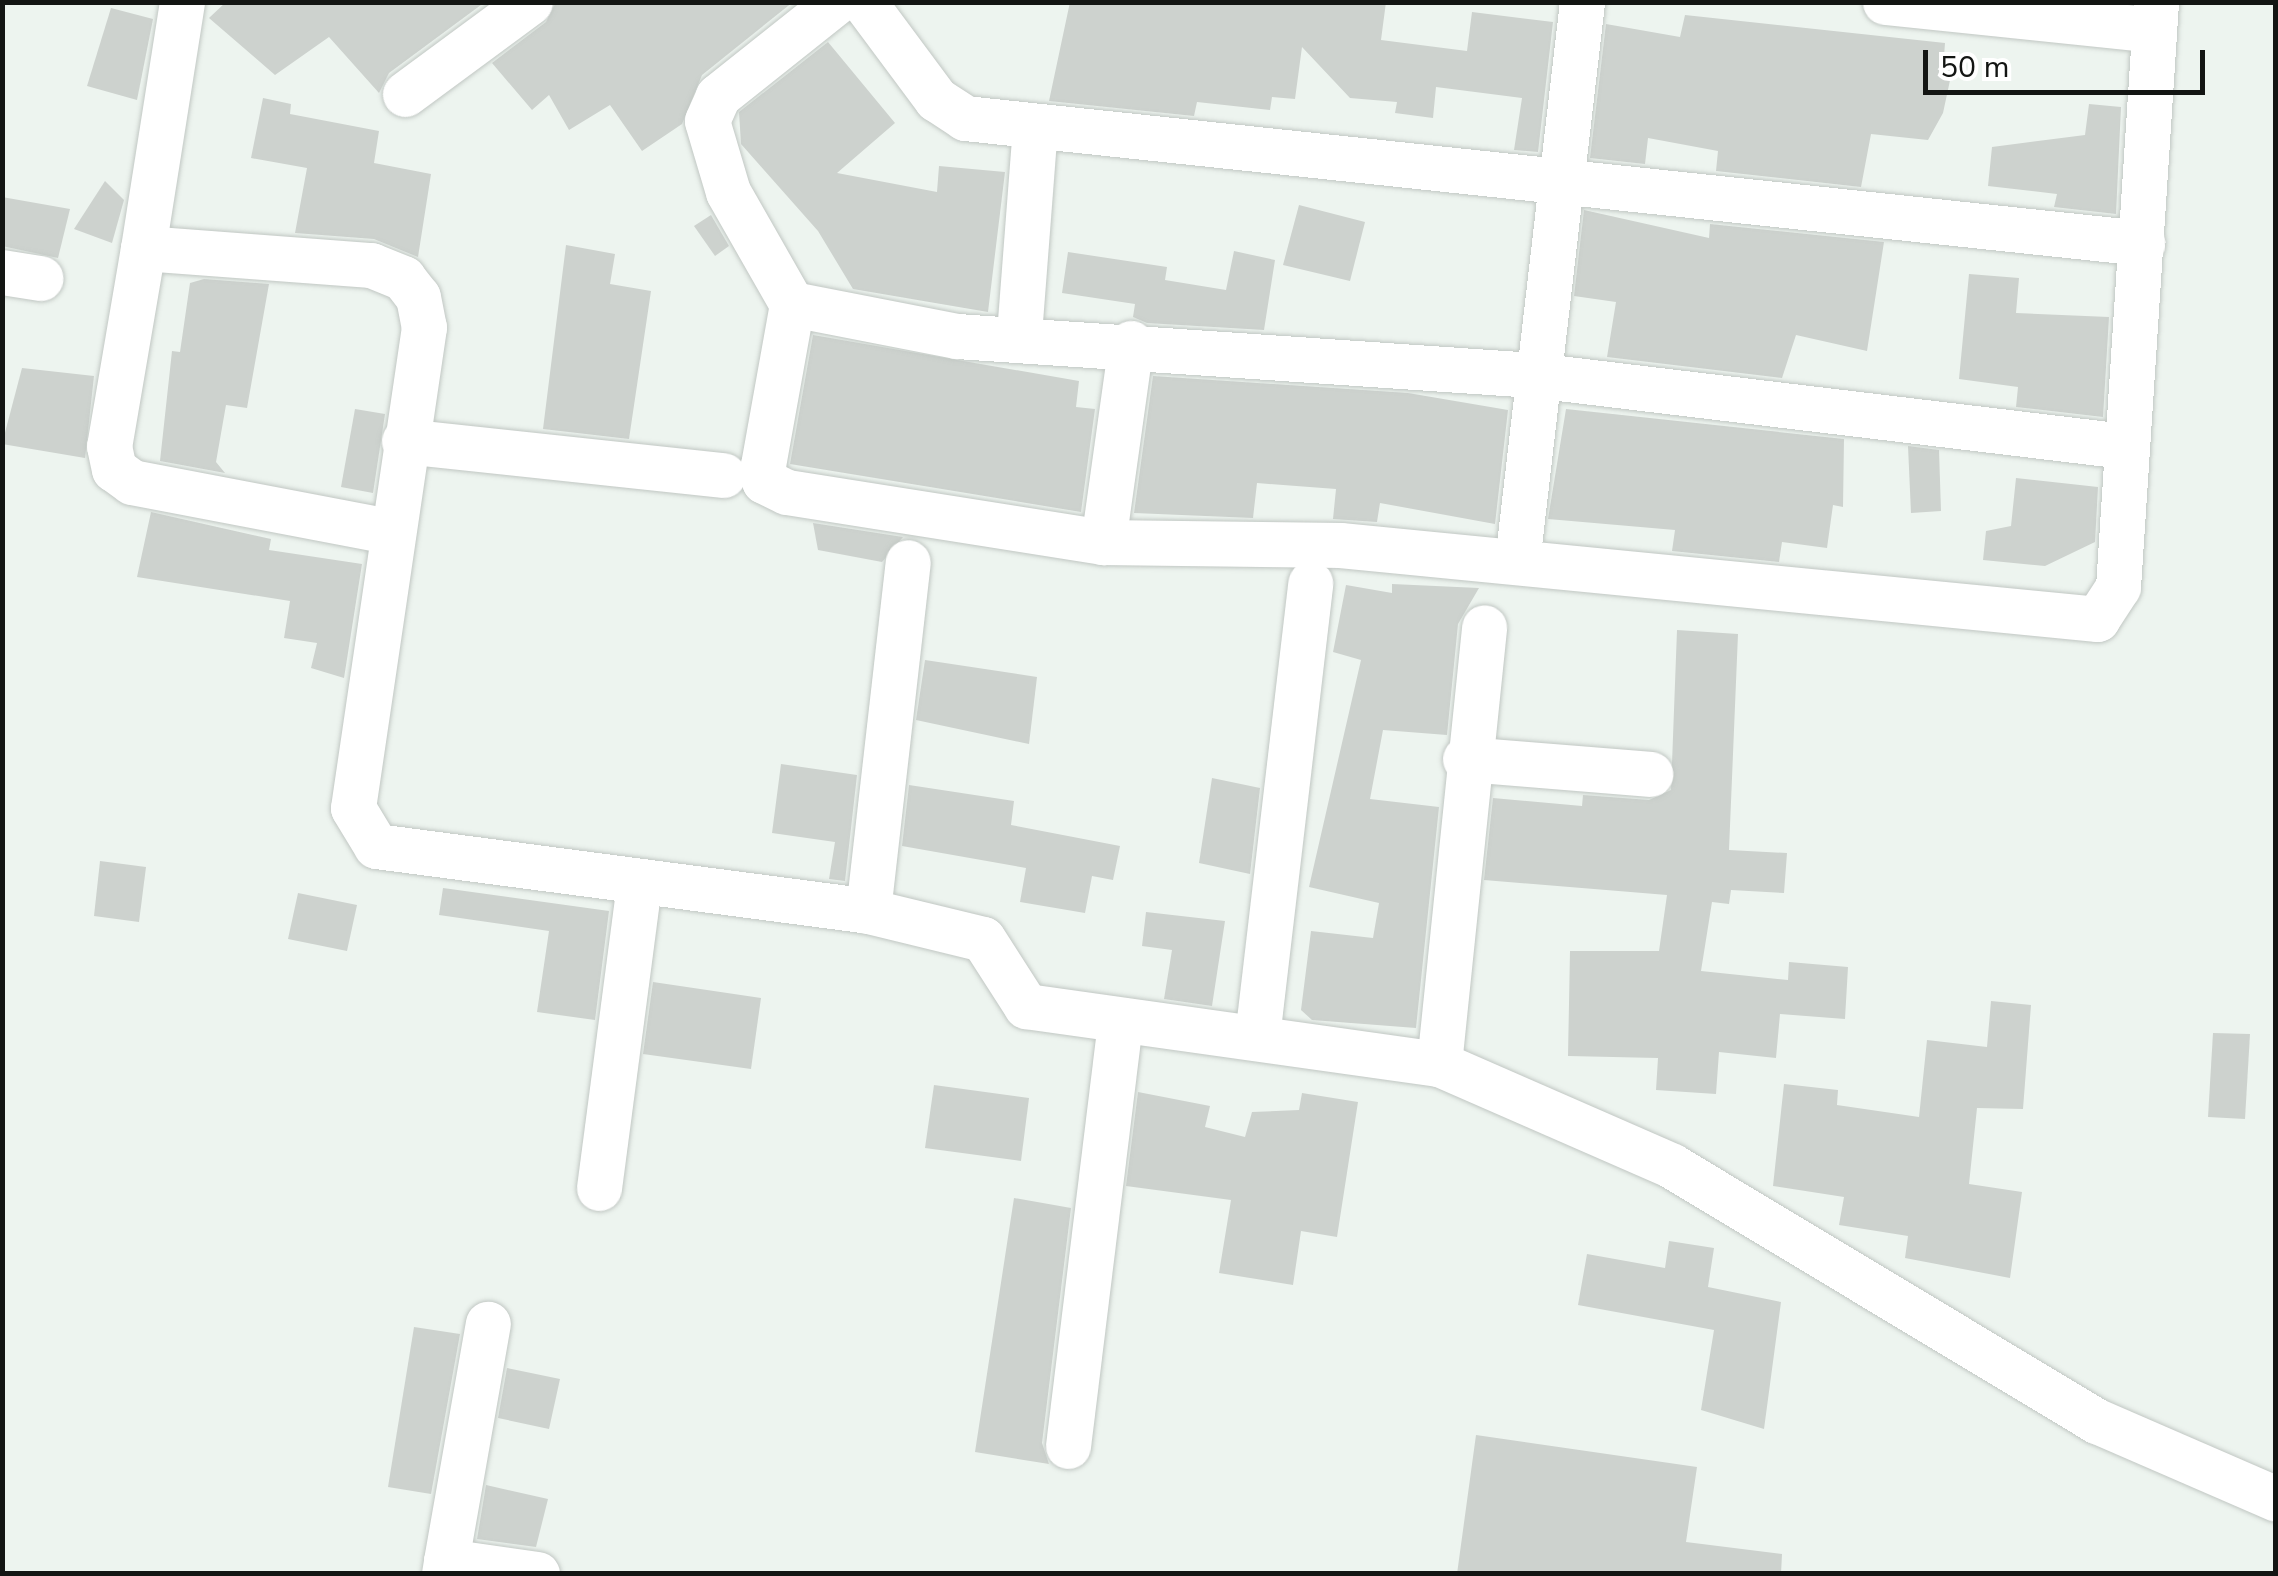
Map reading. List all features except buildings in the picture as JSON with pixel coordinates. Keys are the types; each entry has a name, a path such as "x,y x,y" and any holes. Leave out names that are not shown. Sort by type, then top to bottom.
{"street":[{"path":"182,2 110,446 114,469 132,482 389,531"},
{"path":"405,94 530,2"},
{"path":"836,2 718,96 706,121 728,192 792,304 763,465 772,488 1102,542 1340,545 2097,619 2118,587 2124,446 2142,243 2155,16 1885,2"},
{"path":"864,2 936,99 965,118 2142,243"},
{"path":"1517,562 1534,375 1582,2"},
{"path":"1019,334 1035,128"},
{"path":"143,248 371,265 403,278 424,327 389,531 353,808 363,834 394,850 639,886 868,911 984,939 1026,1006 1120,1025 1256,1037 1439,1064 1672,1166 2097,1420 2276,1499"},
{"path":"792,304 882,326 1534,375 2124,446"},
{"path":"1102,542 1130,342"},
{"path":"404,442 723,475"},
{"path":"868,911 908,562"},
{"path":"1256,1037 1310,584"},
{"path":"1439,1064 1465,759 1484,627"},
{"path":"1465,759 1650,774"},
{"path":"600,1188 639,886"},
{"path":"1068,1446 1120,1025"},
{"path":"488,1324 444,1567 537,1574"}]}
